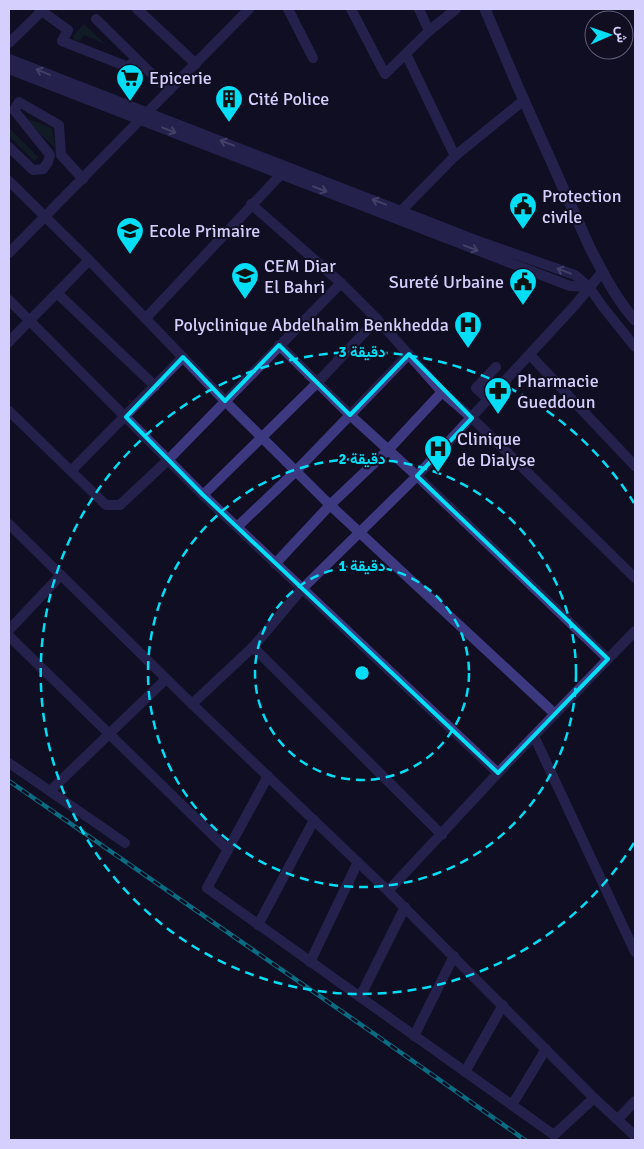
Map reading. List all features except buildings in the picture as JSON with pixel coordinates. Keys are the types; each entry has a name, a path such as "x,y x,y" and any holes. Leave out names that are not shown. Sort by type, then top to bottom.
{"street":[{"path":"9,43 41,9 68,30 62,41 128,67 136,58"},
{"path":"137,9 196,64"},
{"path":"9,253 249,9"},
{"path":"288,9 313,58"},
{"path":"352,9 385,74 456,9"},
{"path":"419,9 429,32"},
{"path":"485,9 602,272 625,309 635,320"},
{"path":"96,19 170,90"},
{"path":"406,54 455,156"},
{"path":"9,59 280,174 570,286 589,287"},
{"path":"9,69 289,167 478,241 575,276 589,287 635,347"},
{"path":"402,210 455,156 524,100"},
{"path":"9,147 34,170 43,169 56,155 59,125 19,102 14,110 56,155 82,179"},
{"path":"146,318 251,204 289,167"},
{"path":"9,183 89,260 261,437 359,532 555,714"},
{"path":"251,204 340,283 377,319 442,392 472,418 635,578"},
{"path":"9,342 29,320 58,294 89,260"},
{"path":"192,704 253,646 302,589 417,476 530,355 602,272"},
{"path":"9,411 106,505 120,506 168,460 340,283"},
{"path":"58,294 155,386"},
{"path":"9,300 203,495 498,773"},
{"path":"203,495 318,383 377,319"},
{"path":"279,345 350,415 417,476 608,659"},
{"path":"237,527 296,471 409,354"},
{"path":"530,355 635,466"},
{"path":"71,471 183,357"},
{"path":"488,399 476,388 496,367"},
{"path":"275,564 330,504 388,450 442,392"},
{"path":"9,524 166,679 405,907 594,1098 635,1136"},
{"path":"9,630 61,575"},
{"path":"388,891 498,773 608,659 634,635"},
{"path":"9,636 228,850"},
{"path":"253,646 442,834"},
{"path":"50,791 166,679"},
{"path":"534,736 635,952"},
{"path":"9,763 125,843"},
{"path":"268,776 207,888 554,1135 594,1098"},
{"path":"258,925 314,820"},
{"path":"310,962 358,862"},
{"path":"360,997 405,907"},
{"path":"414,1036 454,956"},
{"path":"465,1072 503,1005"},
{"path":"512,1106 546,1049"},
{"path":"618,1119 635,1100"}],"highlighted area":[{"path":"279,345 350,415 409,354 472,418 417,476 608,659 498,773 203,495 126,417 183,357 225,401"}],"green space":[{"path":"84,24 105,44 84,35 80,41 75,40 73,36"},
{"path":"23,117 52,128 55,146 54,147"},
{"path":"9,128 38,157 34,161 9,136"}],"railway":[{"path":"9,781 525,1140"}],"place":[{"name":"Epicerie","path":"130,102"},
{"name":"Cité Police","path":"229,123"},
{"name":"Protection civile","path":"523,230"},
{"name":"Ecole Primaire","path":"130,255"},
{"name":"CEM Diar El Bahri","path":"245,300"},
{"name":"Sureté Urbaine","path":"523,306"},
{"name":"Polyclinique Abdelhalim Benkhedda","path":"468,349"},
{"name":"Pharmacie Gueddoun","path":"498,415"},
{"name":"Clinique de Dialyse","path":"438,473"}]}
